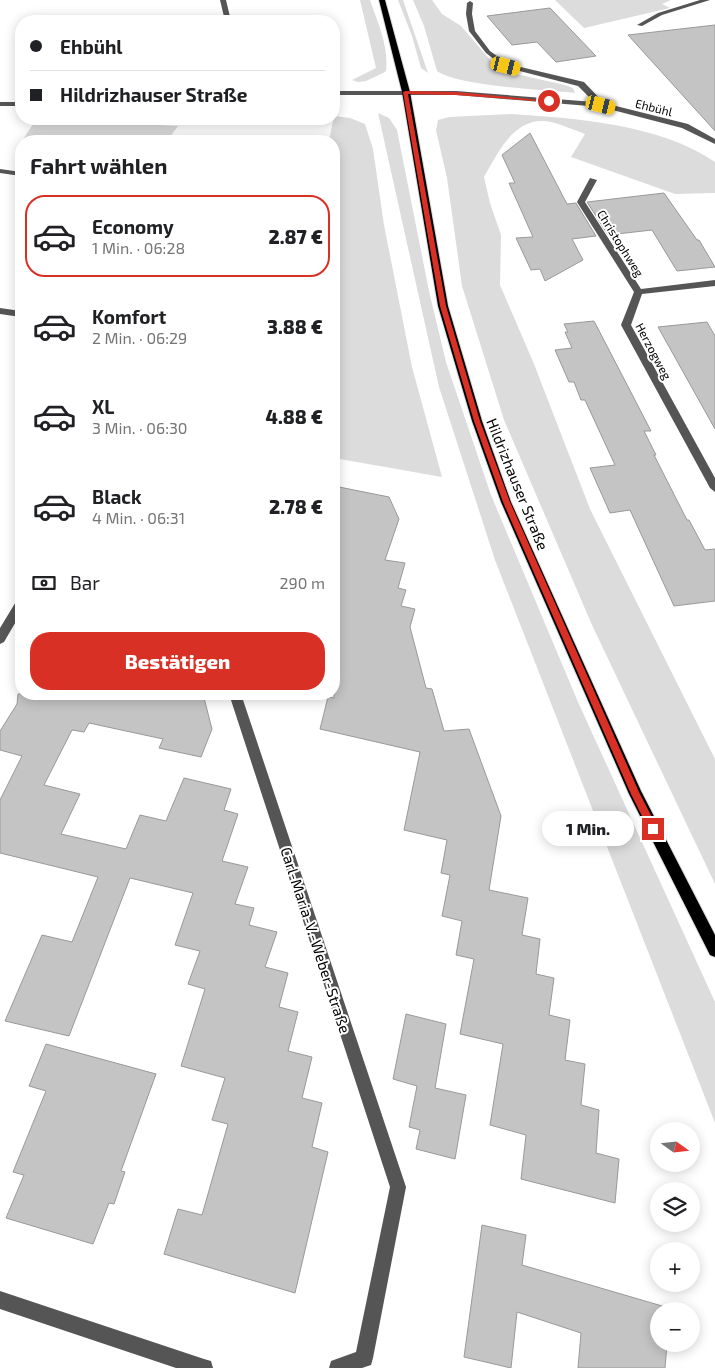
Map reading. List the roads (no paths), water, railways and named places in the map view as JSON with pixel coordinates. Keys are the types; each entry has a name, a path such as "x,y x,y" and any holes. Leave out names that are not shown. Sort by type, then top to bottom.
{"main road":[{"name":"Hildrizhauser Straße","path":"382,0 406,92 443,306 477,421 506,502 632,785 715,950"}],"street":[{"path":"223,0 227,15"},
{"path":"640,25 660,14 707,0"},
{"path":"470,3 469,14 472,31 488,52 506,66 581,84 601,105"},
{"name":"Ehbühl","path":"340,93 456,93 601,105 685,126 715,142"},
{"path":"0,104 15,104"},
{"path":"0,171 15,173"},
{"name":"Christophweg","path":"593,180 581,202 638,292"},
{"path":"638,292 715,283"},
{"name":"Herzogweg","path":"638,292 626,325 715,488"},
{"path":"0,311 15,313"},
{"path":"0,639 15,613"},
{"name":"Carl-Maria-V.-Weber-Straße","path":"237,700 398,1187 364,1358 338,1368"},
{"path":"0,1300 204,1368"}]}
